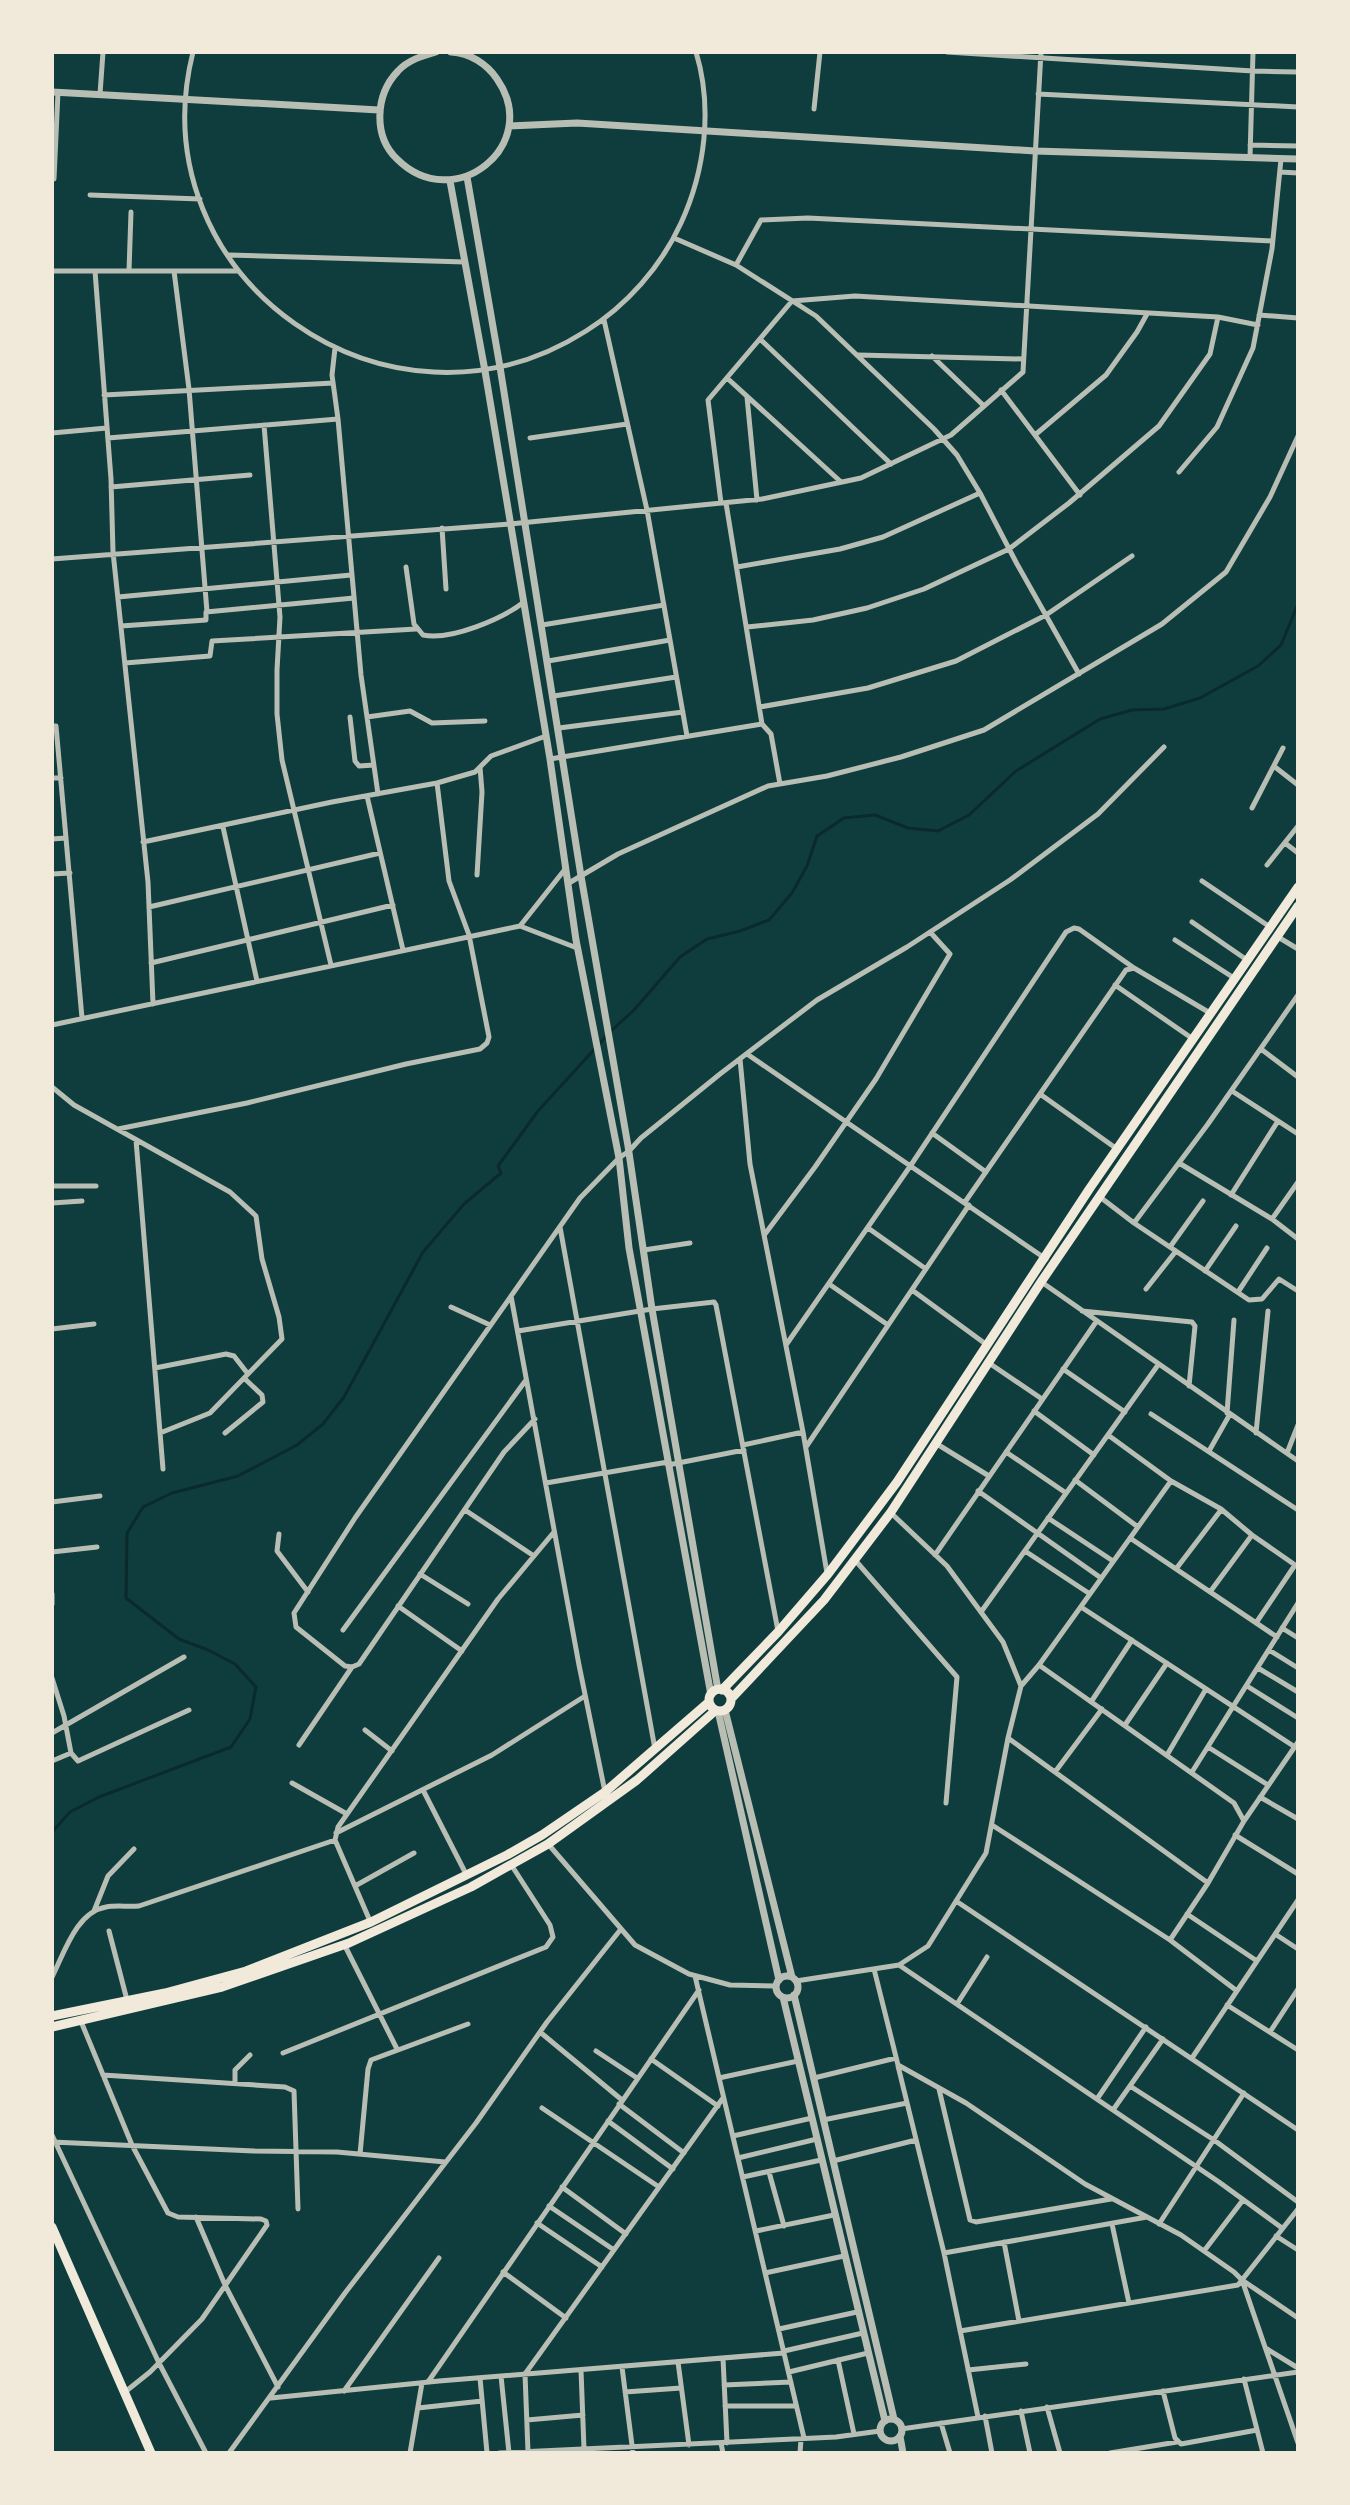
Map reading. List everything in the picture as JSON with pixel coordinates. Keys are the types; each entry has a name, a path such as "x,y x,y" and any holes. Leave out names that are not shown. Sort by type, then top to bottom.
{"highway":[{"path":"52,2027 210,1990 345,1945 471,1887 605,1792 717,1701 731,1699 824,1600 891,1512 988,1363 1117,1149 1298,887"},
{"path":"1049,1261 1100,1197 1298,906"},
{"path":"52,2016 246,1971 371,1922 466,1875 548,1844 645,1774 717,1701 828,1574 897,1482 987,1345 1037,1279"},
{"path":"52,2227 151,2453"}],"street":[{"path":"100,94 103,52"},
{"path":"193,52 186,99 187,145 200,199 214,232 238,271 270,306 307,334 350,355 395,368 442,373 485,371 530,359 568,343 604,320 643,283 674,238 700,168 705,131 702,70 696,52"},
{"path":"436,52 417,57 398,70 385,88 379,110 381,133 391,153 407,169 427,179 450,181 467,177 489,164 502,147 509,126 506,97 492,72 477,59 451,52"},
{"path":"814,109 820,52"},
{"path":"947,52 1298,72"},
{"path":"1250,158 1253,52"},
{"path":"52,559 510,524 757,500 861,478 951,435 1023,372 1041,55"},
{"path":"54,179 55,92 379,110"},
{"path":"1038,94 1298,107"},
{"path":"509,126 577,123 1035,151 1298,159"},
{"path":"1250,145 1298,146"},
{"path":"1179,472 1217,427 1253,348 1272,241 1281,159"},
{"path":"1280,172 1298,173"},
{"path":"467,177 581,876 606,1009 717,1701 798,1988 794,1995 889,2420"},
{"path":"450,181 524,602 578,949 619,1158 629,1248 668,1463 777,1991 783,1997 868,2353 889,2420 900,2432 903,2453"},
{"path":"90,195 200,199"},
{"path":"129,271 131,212"},
{"path":"736,265 761,220 808,218 1272,241"},
{"path":"674,238 736,265 816,316 943,439 957,455 980,493 1079,674"},
{"path":"228,255 465,262"},
{"path":"52,271 238,271"},
{"path":"95,271 113,552 149,907 153,1004"},
{"path":"121,626 206,620 189,389 174,271"},
{"path":"780,784 771,734 762,724 708,400 792,301 855,296 1218,317 1258,325"},
{"path":"1035,435 1106,375 1147,313"},
{"path":"1259,315 1298,318"},
{"path":"747,627 813,620 867,608 924,589 1009,549 1080,495 1159,426 1210,354 1218,317"},
{"path":"604,320 647,510 687,736"},
{"path":"760,339 891,464"},
{"path":"335,348 333,383 351,575 378,794"},
{"path":"857,355 1023,359"},
{"path":"932,355 984,406"},
{"path":"727,378 842,482"},
{"path":"104,395 333,383"},
{"path":"1001,390 1080,495"},
{"path":"747,396 757,500"},
{"path":"108,438 338,419"},
{"path":"530,438 627,424"},
{"path":"264,425 279,605 277,714 282,760 331,965"},
{"path":"52,433 107,428"},
{"path":"569,883 618,854 768,786 827,776 901,757 984,730 1162,624 1226,572 1270,497 1298,436"},
{"path":"111,487 250,475"},
{"path":"737,567 840,549 883,537 980,493"},
{"path":"442,528 446,589"},
{"path":"760,707 868,688 956,661 1046,615 1132,556"},
{"path":"406,567 416,629 423,635 440,636 486,624 524,602"},
{"path":"118,597 351,575"},
{"path":"207,612 354,598"},
{"path":"542,625 664,605"},
{"path":"125,663 210,656 212,641 416,629"},
{"path":"548,661 670,640"},
{"path":"554,696 676,677"},
{"path":"367,717 410,711 432,723 485,721"},
{"path":"559,728 683,712"},
{"path":"350,717 355,761 359,766 374,765"},
{"path":"550,759 762,724"},
{"path":"52,726 56,726 82,1018"},
{"path":"143,842 437,783 475,772 491,756 546,736"},
{"path":"535,1419 504,1452 359,1664 345,1666 296,1627 294,1613 373,1492 580,1198 619,1158 817,1000 1010,880 1098,814 1164,747"},
{"path":"1252,808 1283,748"},
{"path":"477,875 482,792 480,767"},
{"path":"1275,767 1298,785"},
{"path":"52,778 61,778"},
{"path":"118,1129 247,1103 480,1049 487,1043 489,1037 469,935 449,881 437,783"},
{"path":"367,796 403,950"},
{"path":"1267,865 1298,826"},
{"path":"223,827 257,981"},
{"path":"52,839 66,838"},
{"path":"1285,843 1298,853"},
{"path":"149,907 380,853"},
{"path":"520,926 567,866"},
{"path":"52,874 70,873"},
{"path":"1202,881 1270,927"},
{"path":"151,963 393,905"},
{"path":"1192,922 1247,961"},
{"path":"52,1025 520,926 578,949"},
{"path":"786,1345 1070,929 1079,929 1134,968 1210,1013"},
{"path":"764,1235 876,1079 950,954 930,932"},
{"path":"1277,937 1298,949"},
{"path":"1175,940 1235,978"},
{"path":"806,1448 926,1269 986,1172 1115,985 1126,970 1134,968"},
{"path":"1115,985 1193,1039"},
{"path":"1134,1223 1232,1091 1298,995"},
{"path":"1261,1049 1298,1077"},
{"path":"747,1054 1049,1261"},
{"path":"740,1059 750,1164 828,1574"},
{"path":"52,1087 74,1105 230,1192 256,1216 262,1259 279,1317 282,1339 210,1413 160,1433"},
{"path":"1232,1091 1298,1134"},
{"path":"1040,1094 1117,1149"},
{"path":"1231,1195 1278,1121"},
{"path":"932,1133 986,1172"},
{"path":"136,1139 163,1469"},
{"path":"1179,1163 1272,1219 1298,1239"},
{"path":"1272,1219 1298,1182"},
{"path":"52,1186 96,1186"},
{"path":"1100,1197 1249,1300 1259,1300 1279,1279 1298,1291"},
{"path":"52,1203 82,1201"},
{"path":"1146,1289 1203,1201"},
{"path":"560,1226 655,1750"},
{"path":"1205,1271 1236,1226"},
{"path":"868,1228 926,1269"},
{"path":"643,1250 690,1243"},
{"path":"1238,1292 1267,1248"},
{"path":"1037,1279 1298,1461"},
{"path":"829,1284 888,1325"},
{"path":"912,1290 987,1345"},
{"path":"511,1295 605,1792"},
{"path":"518,1331 710,1300 716,1305 778,1632"},
{"path":"451,1307 490,1325"},
{"path":"1081,1311 1192,1322 1195,1326 1189,1386"},
{"path":"1256,1433 1268,1311"},
{"path":"1209,1451 1228,1414 1234,1320"},
{"path":"935,1555 1096,1322"},
{"path":"52,1329 94,1324"},
{"path":"155,1368 231,1355 237,1359 262,1395 263,1402 225,1433"},
{"path":"988,1363 1042,1399"},
{"path":"981,1612 1158,1365"},
{"path":"1063,1369 1125,1412"},
{"path":"343,1630 527,1379"},
{"path":"1034,1411 1094,1455"},
{"path":"1151,1414 1298,1510"},
{"path":"1287,1453 1298,1425"},
{"path":"546,1483 680,1462 803,1432"},
{"path":"1108,1435 1171,1481 1221,1509 1297,1566 1256,1623"},
{"path":"936,1443 989,1476"},
{"path":"1006,1452 1066,1493"},
{"path":"1075,1480 1138,1527"},
{"path":"548,1844 635,1945 695,1976 730,1985 777,1983 783,1977 794,1979 899,1965 928,1946 986,1853 1021,1686 1171,1481"},
{"path":"978,1491 1101,1578"},
{"path":"52,1502 100,1496"},
{"path":"1176,1569 1221,1509"},
{"path":"465,1510 534,1556"},
{"path":"891,1512 947,1566 1003,1642 1021,1686"},
{"path":"1048,1518 1113,1561"},
{"path":"371,1922 335,1837 347,1814 498,1599 554,1532"},
{"path":"279,1534 277,1551 308,1592"},
{"path":"1210,1592 1252,1535"},
{"path":"1130,1538 1277,1637"},
{"path":"52,1552 97,1547"},
{"path":"1025,1551 1090,1594"},
{"path":"855,1559 957,1677 946,1803"},
{"path":"420,1574 468,1604"},
{"path":"52,1594 52,1604"},
{"path":"1192,1772 1298,1603"},
{"path":"398,1606 462,1651"},
{"path":"1081,1607 1233,1707 1296,1744 1170,1940"},
{"path":"1282,1628 1298,1638"},
{"path":"1091,1702 1132,1640"},
{"path":"1269,1650 1298,1668"},
{"path":"52,1733 184,1657"},
{"path":"1125,1725 1167,1663"},
{"path":"1039,1665 1234,1803 1244,1821"},
{"path":"299,1745 352,1667"},
{"path":"1258,1668 1298,1692"},
{"path":"52,1678 75,1760 189,1710"},
{"path":"1247,1686 1298,1718"},
{"path":"1167,1755 1206,1689"},
{"path":"94,1911 106,1907 139,1906 335,1837 492,1755 585,1696"},
{"path":"1055,1772 1102,1709"},
{"path":"365,1730 392,1751"},
{"path":"1008,1738 1208,1883"},
{"path":"1208,1747 1268,1786"},
{"path":"52,1761 71,1753"},
{"path":"292,1783 347,1814"},
{"path":"423,1790 466,1875"},
{"path":"1260,1797 1298,1819"},
{"path":"991,1825 1170,1940 1237,1991"},
{"path":"1235,1835 1298,1874"},
{"path":"52,1977 77,1929 94,1911 108,1876 134,1849"},
{"path":"355,1886 414,1853"},
{"path":"283,2053 551,1943 550,1925 509,1860"},
{"path":"1192,2058 1298,1900"},
{"path":"956,1901 1298,2130"},
{"path":"1187,1914 1257,1961"},
{"path":"229,2453 345,2293 476,2123 540,2032 621,1929"},
{"path":"109,1931 127,2001"},
{"path":"1275,1934 1298,1949"},
{"path":"345,1945 397,2049"},
{"path":"957,2004 987,1957"},
{"path":"899,1965 1196,2166 1282,2228"},
{"path":"874,1969 944,2253 968,2370 992,2453"},
{"path":"695,1976 797,2406 803,2438 800,2453"},
{"path":"1270,2032 1296,1998 1298,1989"},
{"path":"410,2453 425,2383 699,1990"},
{"path":"783,1997 794,1995"},
{"path":"1227,2005 1298,2050"},
{"path":"80,2019 132,2145 168,2213 178,2217 261,2219 267,2225 202,2319 125,2393"},
{"path":"360,2154 369,2064 375,2057 468,2024"},
{"path":"1097,2099 1146,2027"},
{"path":"540,2032 684,2153"},
{"path":"1113,2110 1163,2039"},
{"path":"596,2051 637,2078"},
{"path":"235,2083 235,2070 250,2055"},
{"path":"651,2059 718,2106"},
{"path":"719,2078 798,2061"},
{"path":"814,2078 897,2062 966,2103 1085,2184 1204,2251 1298,2318"},
{"path":"103,2075 285,2087 294,2091 298,2209"},
{"path":"1130,2086 1214,2140 1298,2202"},
{"path":"939,2088 970,2220 976,2222 1112,2199"},
{"path":"1159,2224 1244,2093"},
{"path":"528,2452 525,2374 724,2097"},
{"path":"823,2120 907,2103"},
{"path":"542,2108 659,2187"},
{"path":"733,2136 812,2118"},
{"path":"608,2121 673,2169"},
{"path":"738,2158 817,2139"},
{"path":"206,2453 159,2363 53,2140 360,2154 445,2162"},
{"path":"833,2161 916,2140"},
{"path":"743,2177 821,2160"},
{"path":"769,2172 784,2226"},
{"path":"562,2187 626,2234"},
{"path":"1204,2251 1243,2200"},
{"path":"549,2206 614,2250"},
{"path":"960,2331 1238,2285 1298,2209"},
{"path":"756,2231 834,2215"},
{"path":"196,2217 225,2285 278,2387"},
{"path":"944,2253 1147,2217"},
{"path":"537,2223 602,2267"},
{"path":"1112,2224 1129,2303"},
{"path":"1276,2236 1298,2250"},
{"path":"1004,2242 1019,2321"},
{"path":"765,2273 844,2256"},
{"path":"344,2391 439,2258"},
{"path":"503,2272 566,2318"},
{"path":"1242,2280 1298,2443"},
{"path":"779,2329 857,2312"},
{"path":"270,2398 784,2352 863,2333"},
{"path":"1266,2348 1298,2370"},
{"path":"789,2372 868,2353"},
{"path":"723,2358 723,2453"},
{"path":"838,2360 854,2434"},
{"path":"678,2362 689,2445"},
{"path":"968,2370 1026,2364"},
{"path":"622,2366 633,2450"},
{"path":"581,2370 587,2451"},
{"path":"890,2441 900,2432 981,2416 1298,2370"},
{"path":"501,2376 509,2453"},
{"path":"480,2378 487,2453"},
{"path":"1244,2379 1263,2453"},
{"path":"724,2385 791,2382"},
{"path":"625,2392 681,2388"},
{"path":"1163,2391 1177,2442"},
{"path":"418,2408 482,2401"},
{"path":"725,2406 797,2406"},
{"path":"1047,2407 1060,2453"},
{"path":"1021,2411 1030,2453"},
{"path":"527,2420 583,2415"},
{"path":"499,2453 633,2450 854,2434 880,2431 889,2420"},
{"path":"941,2423 950,2453"},
{"path":"1110,2453 1177,2442 1188,2447 1257,2430"},
{"path":"880,2431 883,2438 890,2441"},
{"path":"890,2441 893,2453"}],"waterway":[{"path":"52,1832 70,1812 99,1797 231,1747 250,1719 256,1687 235,1664 179,1639 126,1598 127,1533 143,1507 172,1493 238,1476 297,1445 323,1424 344,1397 423,1252 464,1204 501,1173 498,1166 538,1111 680,957 707,939 769,920 792,893 807,866 817,836 844,818 875,815 908,828 938,831 969,815 1016,771 1100,719 1132,710 1164,709 1200,698 1258,666 1281,645 1298,604"}]}
